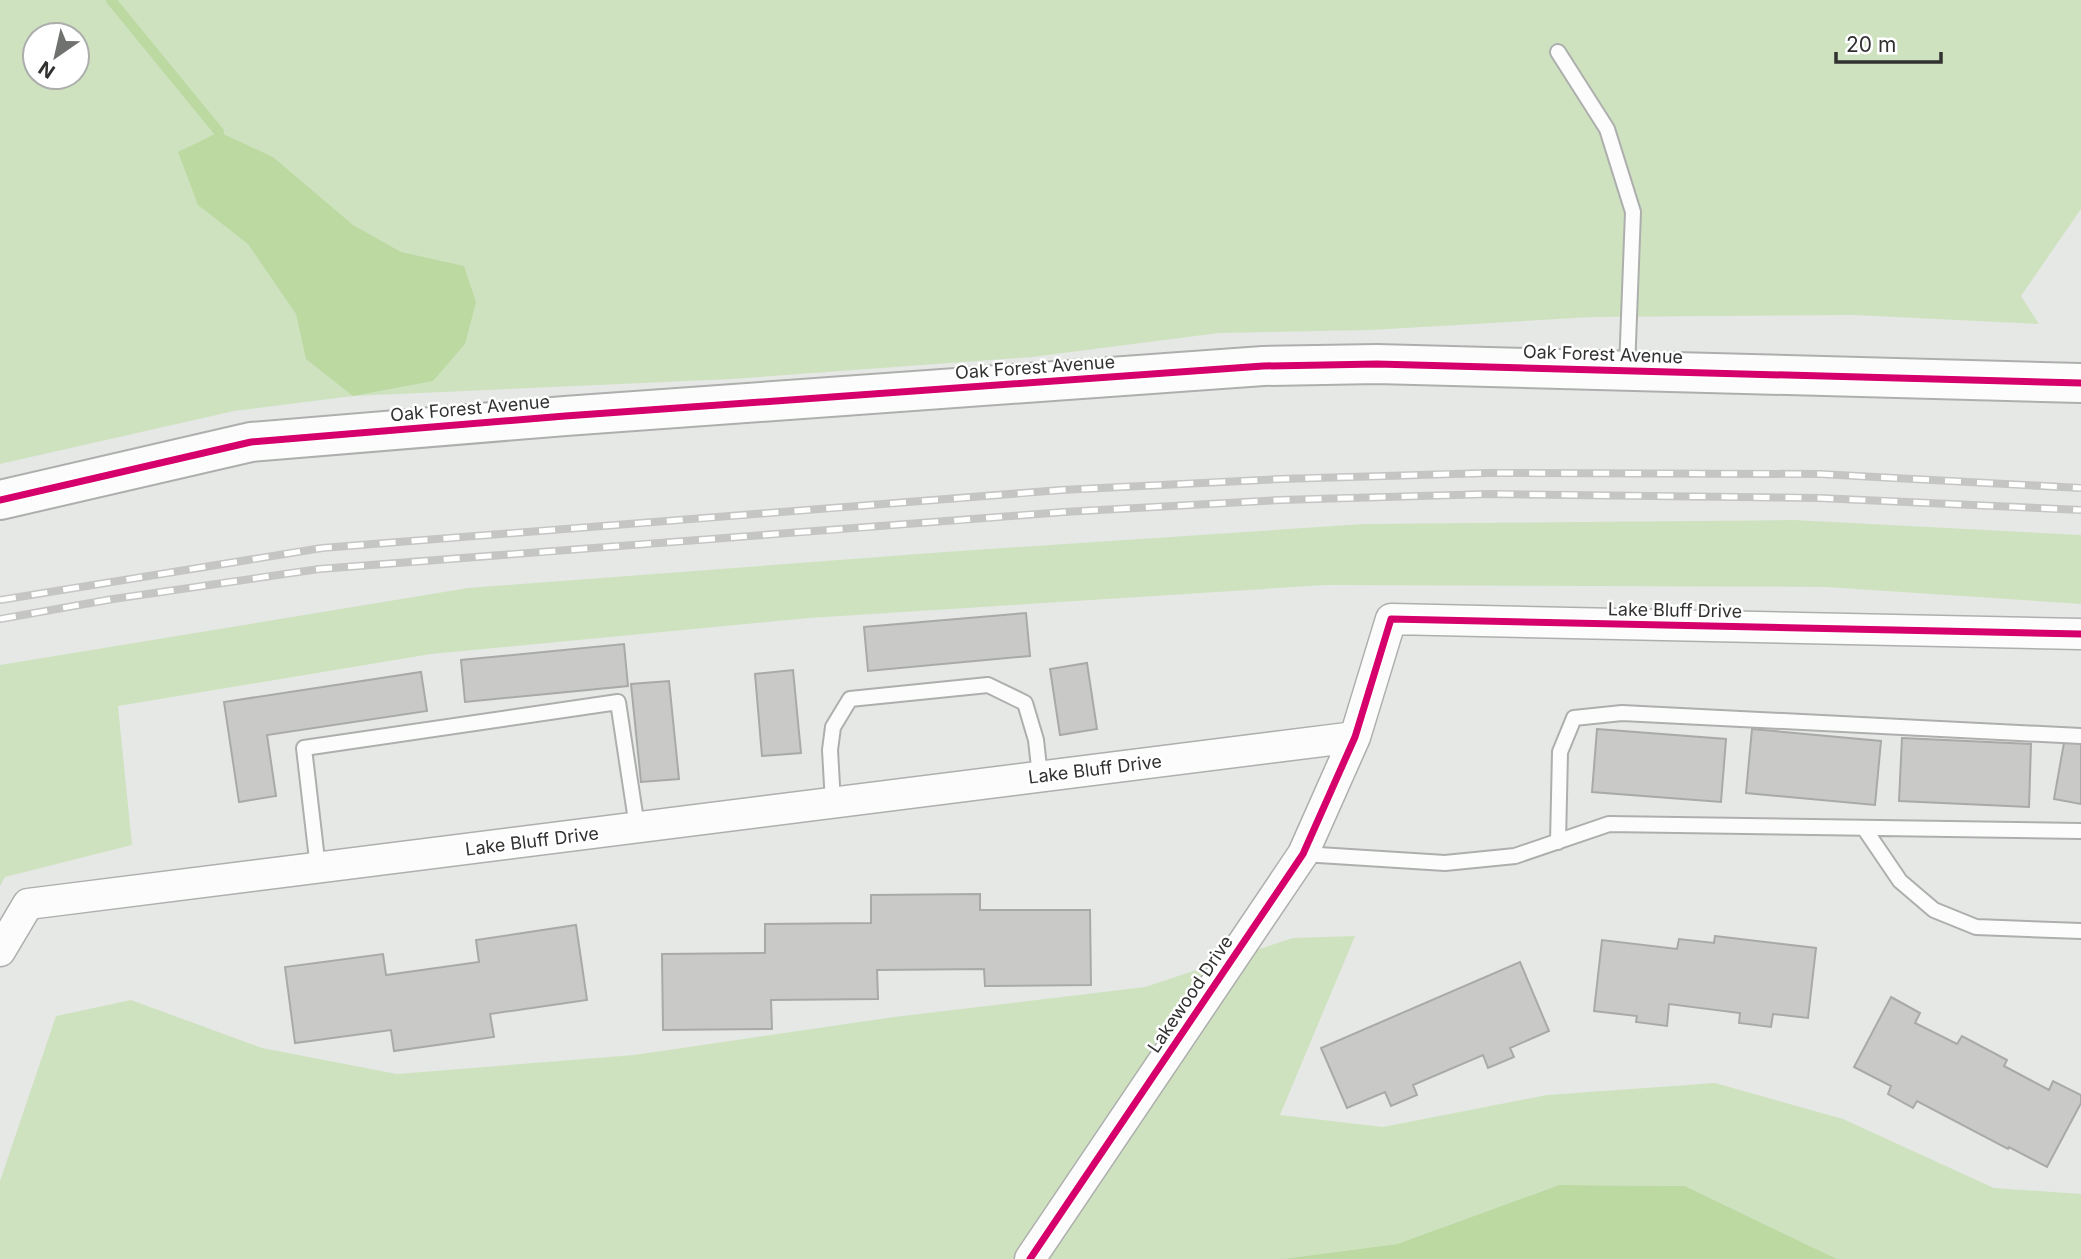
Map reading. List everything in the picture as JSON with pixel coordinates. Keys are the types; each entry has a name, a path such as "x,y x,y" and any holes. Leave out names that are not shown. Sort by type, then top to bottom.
{"street":[{"name":"Oak Forest Avenue","path":"0,500 251,442 538,418 1263,366 1377,364 2081,383"},
{"name":"Lake Bluff Drive","path":"0,951 28,904 1355,737 1391,619 2081,634"},
{"name":"Lakewood Drive","path":"1030,1259 1303,854 1355,737"}],"lane":[{"path":"1558,52 1607,129 1633,212 1627,371"},
{"path":"833,803 830,750 833,727 850,699 988,685 1025,703 1036,740 1040,776"},
{"path":"317,868 304,748 618,702 637,827"},
{"path":"1558,842 1560,752 1574,719 1622,713 2081,736"},
{"path":"1303,854 1445,863 1515,856 1609,824 2081,831"},
{"path":"1864,828 1900,881 1934,910 1976,927 2081,931"}],"shaded area":[{"path":"0,0 2081,0 2081,209 2021,296 2039,324 1854,315 1592,317 1371,330 1219,333 1032,357 732,379 353,396 234,411 0,464"},
{"path":"219,132 273,157 353,225 401,252 464,266 476,302 465,344 433,381 353,396 306,359 296,314 248,244 198,205 178,152"},
{"path":"1794,520 2081,535 2081,604 1826,587 1326,585 809,618 431,654 118,706 132,845 5,877 0,886 0,665 468,588 1364,524"},
{"path":"1355,936 1280,1115 1383,1127 1547,1095 1715,1083 1843,1119 1994,1188 2081,1194 2081,1259 1837,1259 1685,1186 1559,1185 1397,1244 1282,1259 0,1259 0,1181 56,1016 131,1000 262,1048 397,1074 634,1055 894,1017 1145,987 1293,938"},
{"path":"1559,1185 1685,1186 1837,1259 1282,1259 1397,1244"}],"building":[{"path":"1026,613 1030,656 868,671 864,627"},
{"path":"624,644 628,686 465,702 461,660"},
{"path":"1087,663 1097,729 1060,735 1050,669"},
{"path":"793,670 801,753 762,756 755,674"},
{"path":"421,672 427,711 267,735 276,796 239,802 224,702"},
{"path":"669,681 679,779 641,782 631,684"},
{"path":"1597,729 1726,739 1721,802 1592,792"},
{"path":"1752,729 1881,741 1875,805 1746,793"},
{"path":"2065,737 2081,739 2081,804 2054,799"},
{"path":"1902,738 2031,744 2029,807 1899,801"},
{"path":"980,894 980,910 1090,910 1091,985 985,986 984,969 877,970 878,999 771,1000 772,1029 663,1030 662,954 765,953 765,924 871,923 871,895"},
{"path":"576,925 587,1000 490,1014 494,1037 394,1051 391,1030 295,1043 285,967 383,954 386,975 479,962 476,940"},
{"path":"1715,936 1816,948 1808,1018 1773,1014 1771,1027 1739,1023 1740,1013 1669,1004 1667,1026 1636,1022 1637,1016 1594,1011 1602,940 1677,949 1679,939 1714,943"},
{"path":"1520,962 1549,1031 1510,1048 1514,1057 1488,1068 1483,1055 1413,1085 1417,1095 1391,1106 1385,1092 1347,1108 1321,1048"},
{"path":"1891,997 1920,1013 1915,1023 1957,1044 1962,1036 2007,1060 2004,1066 2049,1090 2053,1081 2081,1095 2081,1103 2047,1167 1917,1101 1913,1108 1888,1094 1891,1086 1854,1067"}],"waterway":[{"path":"111,0 219,132"}],"railway":[{"path":"0,600 322,548 1061,490 1280,479 1488,473 1820,474 2081,488"},
{"path":"0,619 113,599 319,569 1064,512 1280,500 1490,494 1819,498 2081,510"}],"cycle path":[{"path":"0,500 251,442 565,416 1263,366 1377,364 2081,383"},
{"path":"1030,1259 1303,854 1355,737 1391,619 2081,634"}]}
